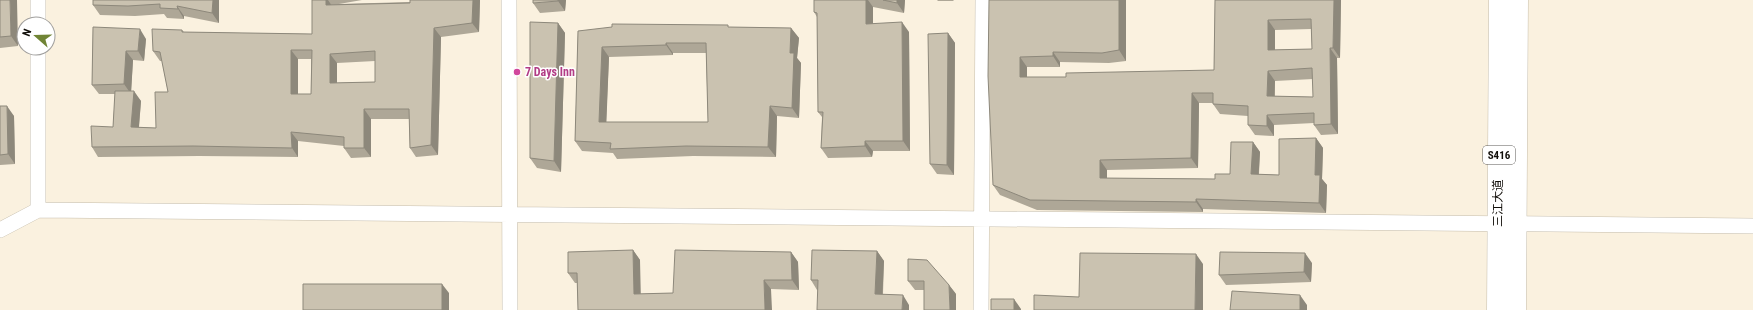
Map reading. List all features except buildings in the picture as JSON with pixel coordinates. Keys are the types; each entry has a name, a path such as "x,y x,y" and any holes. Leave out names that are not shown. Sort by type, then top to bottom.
{"main road":[{"name":"三江大道","path":"1500,0 1507,224 1515,310"},
{"name":"三江大道","path":"1498,310 1507,224 1517,0"}],"street":[{"path":"38,0 38,16"},
{"path":"509,0 510,310"},
{"path":"981,310 983,0"},
{"path":"38,56 38,210"},
{"path":"0,230 38,210 1753,226"}],"place":[{"name":"7 Days Inn","path":"517,72"}]}
